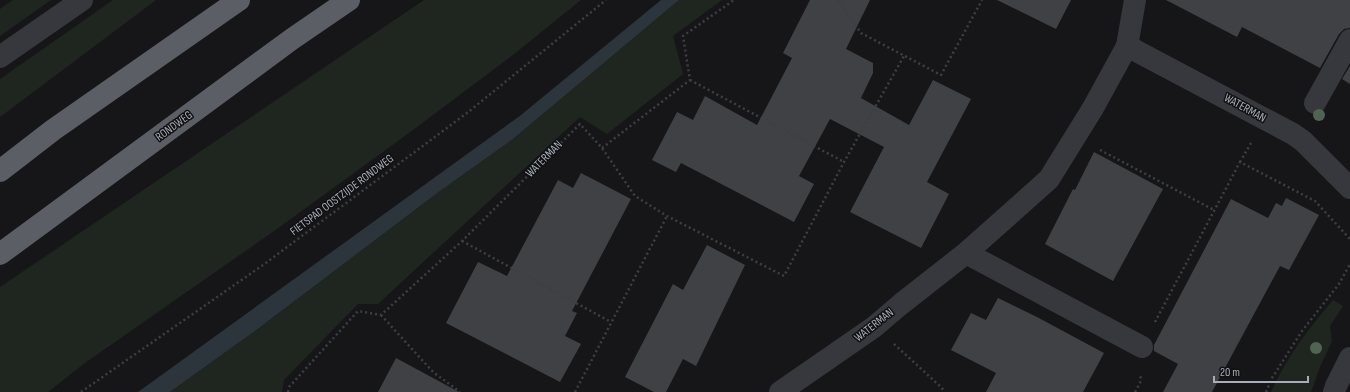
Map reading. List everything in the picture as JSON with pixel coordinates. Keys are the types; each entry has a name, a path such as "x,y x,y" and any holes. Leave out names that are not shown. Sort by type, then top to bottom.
{"highway":[{"path":"0,171 53,130 239,0"},
{"name":"RONDWEG","path":"0,254 292,39 349,0"}],"street":[{"path":"0,57 82,0"},
{"name":"WATERMAN","path":"780,392 874,327 966,253 1049,179 1093,108 1127,46 1135,0"},
{"path":"1315,103 1350,40"},
{"name":"WATERMAN","path":"1127,46 1214,91 1303,141 1350,188"},
{"path":"966,253 1142,347"},
{"path":"1334,392 1350,358"}],"path":[{"name":"FIETSPAD OOSTZIJDE RONDWEG","path":"81,392 263,265 461,118 606,0"},
{"path":"690,80 683,36 734,0"},
{"path":"838,0 861,33 941,75 982,0"},
{"path":"690,80 844,162 904,56"},
{"path":"602,148 690,80"},
{"name":"WATERMAN","path":"380,314 462,241 580,124 602,148 635,196 667,216 784,276 844,162"},
{"path":"1099,149 1214,210"},
{"path":"1135,392 1140,383 1142,347 1240,162 1315,201 1350,239"},
{"path":"575,392 667,216"},
{"path":"462,241 611,322"},
{"path":"1266,392 1272,378 1302,331 1339,284 1350,264"},
{"path":"288,392 289,387 358,311 380,314 433,372 460,392"},
{"path":"874,327 945,392"}],"shaded area":[{"path":"13,0 51,0 0,36 0,9"},
{"path":"113,0 156,0 0,117 0,79"},
{"path":"424,0 581,0 513,55 409,133 277,229 85,363 48,392 0,392 0,287"},
{"path":"661,0 679,0 513,139 440,191 259,328 170,392 138,392 521,115"},
{"path":"679,0 722,0 673,36 683,74 607,134 580,117 378,304 358,304 284,380 282,392 170,392 259,328 440,191 513,139"},
{"path":"1333,300 1343,306 1330,326 1332,341 1311,392 1271,392 1284,367 1299,344 1315,321"}],"building":[{"path":"810,0 870,0 846,49 873,63 873,73 861,98 909,125 933,80 971,99 927,182 949,194 921,248 850,212 884,147 830,119 799,176 814,184 794,222 681,163 676,172 652,160 677,112 693,120 705,96 757,125 792,58 783,53"},
{"path":"997,0 1071,0 1056,29"},
{"path":"1166,0 1350,0 1350,28 1344,29 1339,34 1320,68 1242,27 1237,37"},
{"path":"1350,66 1350,84 1342,79"},
{"path":"1094,152 1163,189 1113,281 1045,244"},
{"path":"581,173 631,199 572,311 577,313 565,336 581,344 560,382 446,323 478,262 507,276 558,180 573,188"},
{"path":"1286,198 1319,215 1289,270 1280,266 1212,392 1163,392 1178,364 1154,351 1154,345 1231,199 1268,218 1276,203 1282,206"},
{"path":"707,245 745,265 696,366 683,359 666,392 654,392 625,377 673,284 683,290"},
{"path":"998,298 1104,353 1083,392 986,392 996,373 951,350 971,313 986,320"},
{"path":"396,358 459,392 378,392"}]}
